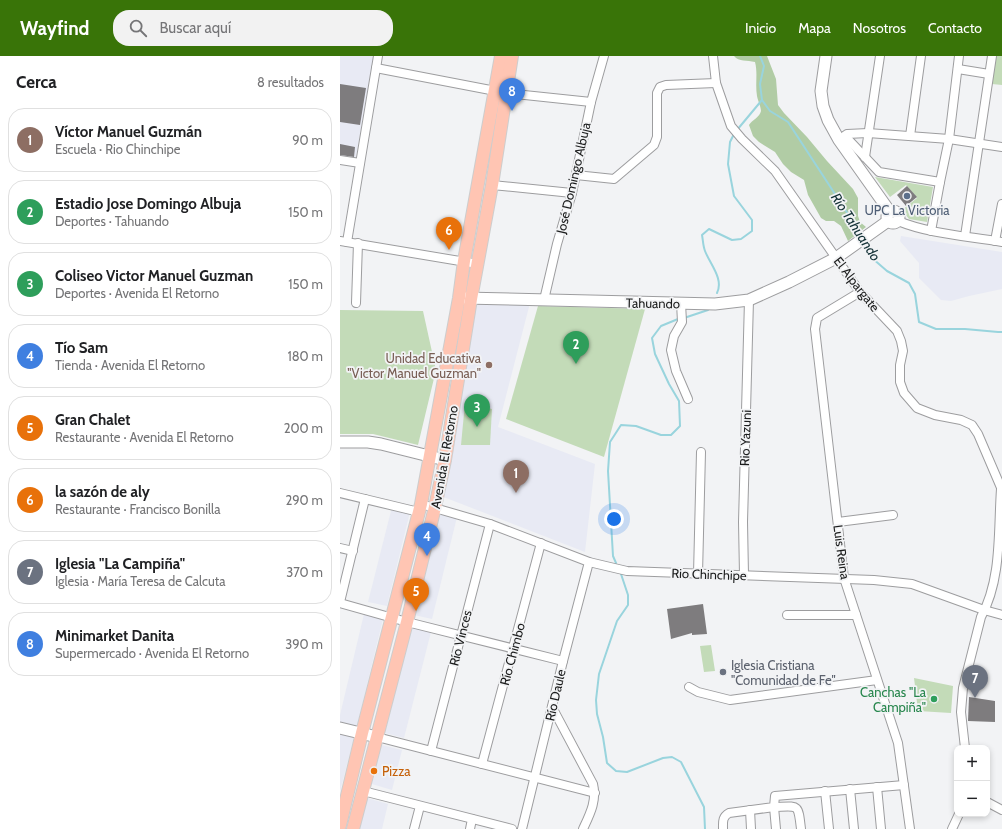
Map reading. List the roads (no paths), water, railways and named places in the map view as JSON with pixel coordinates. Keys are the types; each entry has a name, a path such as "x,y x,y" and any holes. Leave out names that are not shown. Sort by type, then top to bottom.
{"main road":[{"name":"Avenida El Retorno","path":"340,825 420,508 465,298 478,264 492,185 500,92 501,56"},
{"name":"Avenida El Retorno","path":"353,829 407,622 445,460 465,298 464,261 500,92 512,56"}],"street":[{"path":"378,56 360,163 343,241 478,264"},
{"name":"José Domingo Albuja","path":"544,300 557,244 572,193 591,102 604,56"},
{"name":"El Alpargate","path":"713,56 716,83 731,126 742,140 775,171 839,256 860,292 897,331 903,351 900,365 900,382 904,393 917,408 935,415 961,420 972,425 978,434 1001,490"},
{"path":"826,56 821,91 823,106 828,120 842,138 889,220 932,231 998,241 1002,204"},
{"path":"865,157 880,56"},
{"path":"910,136 921,56"},
{"path":"932,231 949,139 959,56"},
{"path":"965,236 992,56"},
{"path":"376,68 500,92 591,102"},
{"path":"958,69 989,74"},
{"path":"576,175 614,179 654,145 657,137 657,93 660,87 666,85 716,83"},
{"path":"842,138 847,134 868,133 949,139 1002,147"},
{"path":"842,138 865,157 879,172 940,182"},
{"path":"340,160 360,163"},
{"path":"492,185 572,193"},
{"name":"Tahuando","path":"465,298 715,304 749,300 789,282 839,256 889,220"},
{"path":"356,303 358,243"},
{"name":"Luis Reina","path":"860,292 817,318 816,323 844,578 898,743 910,829"},
{"name":"Rio Yazuni","path":"744,575 743,522 749,300"},
{"path":"681,303 682,322 672,343 671,350 676,371 688,399"},
{"path":"340,442 368,442 382,444 445,460"},
{"path":"698,574 701,452"},
{"path":"965,745 962,712 963,688 981,617 994,580 999,547 1001,490"},
{"name":"Rio Chinchipe","path":"340,493 365,499 420,508 435,507 490,524 590,562 627,571 844,578 912,584 1002,615"},
{"path":"365,499 340,603 407,622 563,661"},
{"path":"838,522 893,516"},
{"name":"Río Vinces","path":"431,751 490,524"},
{"name":"Río Chimbo","path":"482,764 541,543"},
{"path":"340,548 353,550"},
{"name":"Río Daule","path":"522,829 563,661 590,562"},
{"path":"787,615 856,615"},
{"path":"689,687 698,692 730,700 878,680"},
{"path":"552,707 593,784 595,793 590,814 583,829"},
{"path":"340,728 595,793"},
{"path":"776,829 774,807 775,796 904,785"},
{"path":"877,787 881,829"},
{"path":"850,789 854,829"},
{"path":"363,791 512,829"},
{"path":"825,791 829,829"},
{"path":"990,804 1002,810"},
{"path":"414,829 420,806"},
{"path":"723,829 723,819 725,815 729,813 794,806 799,810 801,829"},
{"path":"750,810 751,829"},
{"path":"952,829 958,817"},
{"path":"470,829 472,819"}],"waterway":[{"name":"Río Tahuando","path":"760,56 764,66 760,84 762,100 770,111 788,122 861,236"},
{"path":"737,130 762,100"},
{"path":"717,293 719,288 718,277 705,251 702,235 709,229 732,240 741,239 752,231 752,220 734,196 728,164 730,142 734,134"},
{"name":"Río Tahuando","path":"864,242 872,258 887,271 909,283 915,294 919,322 936,329 965,329 1002,332"},
{"path":"684,318 708,310 709,308"},
{"path":"616,563 613,556 608,471 610,442 621,425 636,426 661,435 671,435 680,426 679,401 655,354 652,338 661,326 678,319"},
{"path":"621,574 628,595 628,605 617,621 599,674 596,700 597,714 603,737 607,763 616,771 627,772 663,758 672,757 681,762 704,807 705,829"}],"place":[{"name":"Minimarket Danita","path":"512,111"},
{"name":"UPC La Victoria","path":"907,196"},
{"name":"la sazón de aly","path":"449,250"},
{"name":"Estadio Jose Domingo Albuja","path":"576,364"},
{"name":"Unidad Educativa \"Victor Manuel Guzman\"","path":"489,365"},
{"name":"Coliseo Victor Manuel Guzman","path":"477,427"},
{"name":"Víctor Manuel Guzmán","path":"516,493"},
{"name":"Tío Sam","path":"427,556"},
{"name":"Gran Chalet","path":"416,611"},
{"name":"Iglesia Cristiana \"Comunidad de Fe\"","path":"723,672"},
{"name":"Iglesia \"La Campiña\"","path":"975,698"},
{"name":"Canchas \"La Campiña\"","path":"934,699"},
{"name":"Pizza","path":"374,771"}]}
